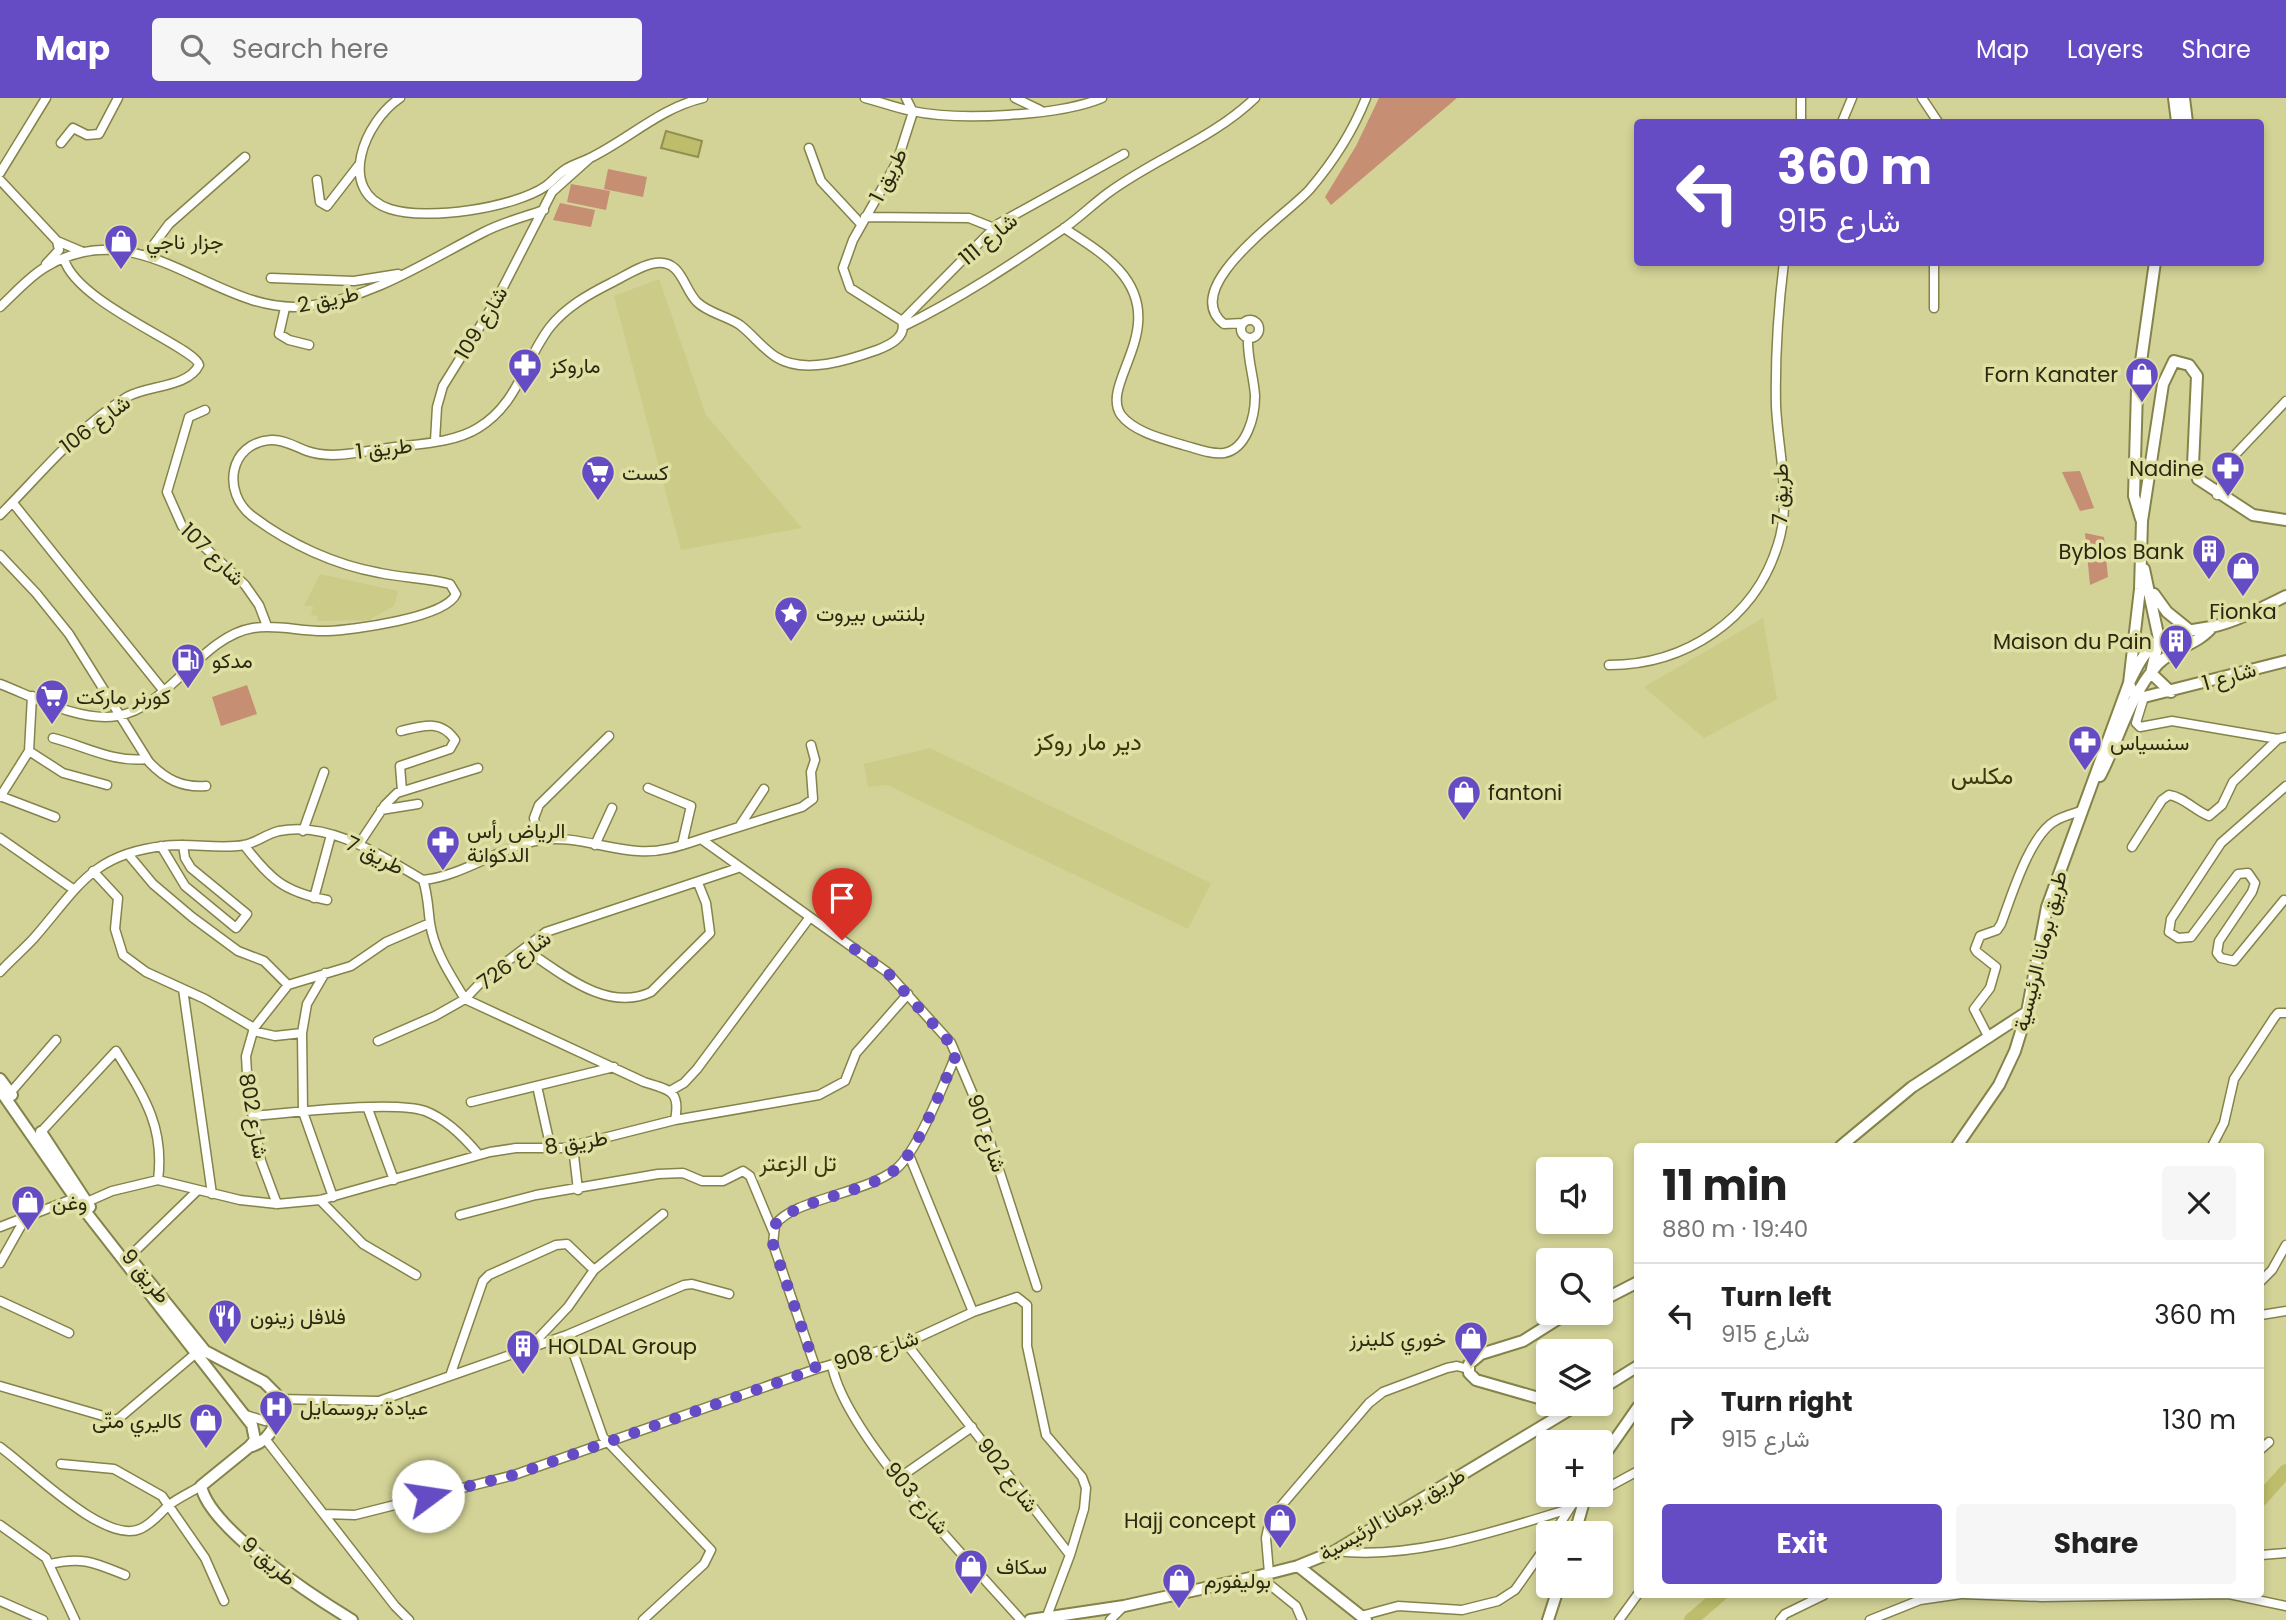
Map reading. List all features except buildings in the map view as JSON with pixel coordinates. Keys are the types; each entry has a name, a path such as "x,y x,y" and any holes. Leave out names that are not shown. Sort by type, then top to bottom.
{"street":[{"path":"0,173 46,98"},
{"path":"61,143 72,128 87,135 99,134 118,98"},
{"path":"317,180 320,202 327,206 358,166 372,128 400,98"},
{"path":"358,166 364,186 378,202 389,209 416,214 466,211 549,189 566,169 590,158 682,100 703,98"},
{"path":"865,98 913,111 979,115 1064,108 1102,98"},
{"path":"906,98 913,111"},
{"path":"1015,98 1040,110"},
{"path":"903,323 937,310 1064,228 1108,192 1230,122 1255,98"},
{"path":"1248,338 1256,336 1259,328 1250,320 1224,324 1215,312 1213,301 1224,273 1235,256 1307,192 1344,142 1366,98"},
{"path":"1801,98 1801,119"},
{"path":"1843,119 1852,98"},
{"path":"1922,98 1936,119"},
{"path":"2174,98 2176,119"},
{"path":"2184,98 2187,119"},
{"name":"طريق 1","path":"0,684 90,716 118,716 141,707 229,637 251,628 267,626 327,631 408,618 449,603 455,597 456,589 446,583 380,573 335,561 268,527 245,510 234,494 232,475 243,454 255,445 272,440 324,454 435,441 472,432 490,420 513,394 556,321 590,294 646,266 666,263 672,267 697,302 736,323 771,354 788,363 805,365 856,357 895,341 903,323 850,288 844,278 845,259 863,220 897,162 913,111"},
{"path":"809,148 821,181 863,220 969,218 994,228"},
{"name":"شارع 111","path":"903,323 994,228 1124,154"},
{"path":"146,255 169,224 245,157"},
{"path":"0,180 58,241 72,249 88,253"},
{"name":"شارع 109","path":"435,441 437,407 443,386 497,299 544,210 549,189"},
{"name":"طريق 2","path":"41,270 64,259 88,253 129,252 179,266 228,291 285,308 345,299 408,273 492,228 544,210"},
{"path":"1064,228 1121,272 1133,295 1139,318 1139,332 1116,394 1116,405 1122,416 1134,426 1205,451 1224,453 1236,448 1249,431 1255,397 1248,338 1242,333 1243,323"},
{"path":"0,307 58,253 58,241"},
{"name":"شارع 106","path":"0,515 53,457 103,413 130,395 192,375 200,365 195,356 145,331 91,295 69,272 64,259"},
{"name":"طريق 7","path":"1609,665 1655,661 1707,638 1748,602 1778,544 1783,497 1776,408 1776,337 1784,266"},
{"path":"1934,266 1934,308"},
{"path":"2142,521 2134,496 2137,390 2154,266"},
{"path":"271,278 354,281 408,273"},
{"path":"285,308 279,334 309,345"},
{"name":"طريق برمانا الرئيسية","path":"1959,1143 2000,1083 2015,1051 2027,1012 2047,907 2129,683 2141,563 2142,521 2163,384 2174,361 2189,365 2197,376 2193,465 2198,479 2217,495 2262,519 2286,520"},
{"path":"2217,495 2233,457 2286,401"},
{"name":"شارع 107","path":"205,410 189,417 167,492 177,518 245,585 259,605 267,626"},
{"path":"13,503 163,690"},
{"path":"0,555 36,593 69,634 147,759 174,782 183,786 205,786"},
{"path":"2089,792 2102,772 2151,673 2159,639 2150,586 2141,563"},
{"path":"2150,586 2167,612 2189,629"},
{"path":"2282,738 2172,721 2140,727 2136,723 2140,696 2129,683 2142,659 2159,639 2189,629 2211,627 2286,596"},
{"path":"2151,673 2169,654 2206,635 2211,627"},
{"name":"شارع 1","path":"2140,696 2172,692 2286,661"},
{"path":"2151,673 2172,692"},
{"path":"32,696 29,751 0,796 55,817"},
{"path":"401,731 427,725 442,726 453,736 455,744 450,749 400,766 402,791"},
{"path":"538,840 534,818 539,805 609,737"},
{"path":"53,738 97,754 134,761 147,759"},
{"path":"2132,847 2162,800 2169,795 2178,797 2202,814 2209,816 2216,813 2233,782 2282,738"},
{"name":"7 طريق","path":"0,972 34,937 73,889 109,860 128,854 161,846 244,845 279,831 303,831 331,835 359,844 422,880 444,876 538,840 554,839 639,852 682,845 741,824 802,807 813,799 811,772 815,760 811,745"},
{"path":"29,751 64,773 107,785"},
{"path":"359,844 381,810 402,791 478,768"},
{"path":"303,831 324,772"},
{"path":"2284,900 2234,961 2221,958 2217,949 2219,941 2252,892 2255,883 2248,873 2238,874 2190,937 2182,939 2169,932 2171,919 2221,843 2286,786"},
{"path":"648,788 691,806 682,845"},
{"path":"741,824 764,789"},
{"path":"381,810 418,804"},
{"path":"595,845 612,808"},
{"path":"1989,1038 1974,1009 1990,988 1996,967 1975,949 1980,936 1997,930 2001,925 2020,876 2052,822 2081,811"},
{"path":"314,898 331,835"},
{"path":"0,838 73,889"},
{"path":"701,839 887,972 908,994"},
{"path":"161,846 180,882 236,928 247,914 191,868 185,858 183,845"},
{"path":"244,845 284,887 327,900"},
{"path":"128,854 153,884 192,917 238,951 264,961 288,985 351,965 386,942 430,923"},
{"name":"شارع 726","path":"378,1041 435,1016 465,999 491,973 526,950 545,932 738,868"},
{"path":"93,871 118,898 115,929 123,955 146,972 183,989 253,1029 275,1036 302,1033"},
{"path":"422,880 429,903 430,923 440,954 465,999 670,1091 677,1101 674,1120"},
{"path":"526,950 605,996 621,1000 642,997 651,992 710,933 706,903 698,883"},
{"path":"670,1091 691,1076 810,917"},
{"path":"325,972 307,1004 302,1033 303,1112 333,1197"},
{"name":"شارع 802","path":"277,1204 261,1161 245,1064 253,1029 288,985"},
{"path":"183,989 212,1194"},
{"name":"شارع 901","path":"908,994 951,1044 956,1055 980,1111 1037,1287"},
{"name":"طريق 8","path":"87,1202 113,1191 158,1180 212,1194 277,1204 320,1200 479,1155 516,1148 573,1147 674,1120 805,1097 836,1087 849,1076 856,1053 908,994"},
{"path":"1845,1143 1912,1087 2027,1012"},
{"path":"2214,1143 2224,1123 2234,1079 2274,1018 2278,1013 2286,1013"},
{"path":"5,1091 56,1040"},
{"path":"41,1132 116,1051 152,1111 159,1151 158,1180"},
{"path":"773,1231 783,1215 874,1183 898,1168 909,1155 956,1055"},
{"path":"471,1102 614,1067"},
{"name":"9 طريق","path":"0,1079 5,1091 75,1198 255,1431 250,1447"},
{"path":"537,1086 551,1149"},
{"name":"9 طريق","path":"5,1091 41,1132 87,1202 166,1299 201,1347 215,1358 264,1382 277,1399"},
{"path":"253,1116 369,1109 408,1108 426,1111 455,1131 479,1155"},
{"path":"369,1109 394,1180"},
{"path":"573,1147 578,1190"},
{"path":"909,1155 973,1312"},
{"path":"460,1215 536,1195 578,1190 658,1174 683,1173 702,1181 723,1181 743,1171 750,1176 773,1231 773,1244 816,1369"},
{"path":"130,1257 198,1190"},
{"path":"0,1227 75,1198"},
{"path":"320,1200 363,1244 416,1275"},
{"path":"529,1348 568,1307 594,1270 663,1214"},
{"path":"0,1264 27,1215"},
{"path":"450,1376 477,1291 489,1275 556,1245 568,1244 594,1270"},
{"path":"2264,1278 2272,1270 2286,1245"},
{"path":"277,1399 379,1401 567,1335 684,1285 692,1284 729,1294"},
{"path":"1613,1295 1634,1284"},
{"name":"شارع 908","path":"325,1514 348,1516 514,1475 816,1369 906,1343 1010,1298 1023,1299 1028,1315 1027,1346 1046,1435 1082,1477 1086,1488 1084,1509 1070,1555"},
{"path":"0,1301 69,1333"},
{"path":"2264,1315 2286,1311"},
{"path":"1468,1369 1475,1357 1523,1341 1548,1325"},
{"path":"567,1335 600,1431 608,1443 641,1474 711,1550 704,1564 643,1620"},
{"name":"شارع 902","path":"906,1343 1070,1555"},
{"path":"0,1386 117,1420 195,1354"},
{"name":"شارع 903","path":"832,1365 835,1378 864,1433 899,1478 1021,1620"},
{"path":"1302,1620 1296,1606 1264,1574 1270,1518 1368,1403 1383,1392 1457,1366 1468,1369 1476,1380 1536,1397"},
{"path":"1613,1382 1634,1368"},
{"path":"241,1412 256,1420 265,1421 277,1399"},
{"path":"0,1447 35,1473 55,1495 120,1529 141,1529 168,1506 201,1486 250,1447 266,1440 275,1422 277,1399"},
{"path":"1613,1443 1634,1413"},
{"name":"طريق برمانا الرئيسية","path":"1110,1614 1124,1606 1298,1566 1335,1551 1547,1416"},
{"path":"899,1478 972,1427"},
{"path":"266,1440 395,1606 410,1620"},
{"path":"2264,1446 2269,1442"},
{"path":"61,1464 114,1469 162,1496 205,1558 224,1601"},
{"path":"1613,1485 1634,1473"},
{"name":"طريق 9","path":"201,1486 213,1510 246,1543 296,1583 352,1620"},
{"path":"1335,1551 1370,1554 1441,1543 1501,1530 1572,1507"},
{"path":"1562,1521 1569,1509"},
{"path":"0,1525 37,1550 50,1564 75,1620"},
{"path":"2264,1555 2286,1553"},
{"path":"1046,1616 1070,1555"},
{"path":"50,1564 74,1559 86,1560 125,1575"},
{"path":"1298,1566 1364,1618 1398,1606 1462,1610 1499,1601 1516,1590 1536,1561"},
{"path":"1548,1620 1555,1598"},
{"path":"1619,1620 1635,1598"},
{"path":"1780,1620 1785,1614 1818,1598"},
{"path":"1870,1620 1920,1600 1934,1598"},
{"path":"2248,1598 2286,1606"},
{"path":"0,1601 43,1620"},
{"path":"1030,1620 1046,1616 1110,1614"},
{"path":"1072,1620 1110,1614"}],"shaded area":[{"path":"1379,98 1457,98 1331,205 1325,197 1356,146"},
{"path":"666,131 702,141 698,157 661,148"},
{"path":"608,169 647,177 643,197 604,189"},
{"path":"571,184 610,191 606,210 567,202"},
{"path":"560,203 595,210 591,227 553,220"},
{"path":"659,279 706,415 802,528 681,550 614,296"},
{"path":"2080,471 2094,508 2080,511 2062,472"},
{"path":"2085,533 2104,537 2108,577 2090,585"},
{"path":"320,574 398,591 394,606 369,620 317,621 317,616 311,615 313,606 304,606"},
{"path":"1763,618 1777,699 1704,738 1644,687"},
{"path":"247,685 257,714 221,726 212,697"},
{"path":"930,748 1211,883 1188,929 887,785 868,787 864,764"}],"waterway":[{"path":"2264,1496 2286,1471"},
{"path":"1691,1620 1716,1598"}],"place":[{"name":"جزار ناجي","path":"121,271"},
{"name":"ماروكز","path":"525,395"},
{"name":"Forn Kanater","path":"2142,404"},
{"name":"Nadine","path":"2228,498"},
{"name":"كست","path":"598,502"},
{"name":"Byblos Bank","path":"2209,581"},
{"name":"Fionka","path":"2243,598"},
{"name":"بلنتس بيروت","path":"791,643"},
{"name":"Maison du Pain","path":"2176,671"},
{"name":"مدكو","path":"188,690"},
{"name":"كورنر ماركت","path":"52,726"},
{"name":"سنسياس","path":"2085,772"},
{"name":"fantoni","path":"1464,822"},
{"name":"الرياض رأس الدكوانة","path":"443,872"},
{"name":"وغن","path":"28,1232"},
{"name":"فلافل زينون","path":"225,1346"},
{"name":"خوري كلينرز","path":"1471,1368"},
{"name":"HOLDAL Group","path":"523,1376"},
{"name":"عيادة بروسمايل","path":"276,1437"},
{"name":"كاليري متّى","path":"206,1450"},
{"name":"Hajj concept","path":"1280,1550"},
{"name":"سكاف","path":"971,1596"},
{"name":"بوليفورم","path":"1179,1610"}],"district":[{"name":"دير مار روكز","path":"1088,741"},
{"name":"مكلس","path":"1982,775"},
{"name":"تل الزعتر","path":"798,1163"}],"route":[{"path":"428,1496 514,1475 816,1369 773,1244 775,1225 789,1212 874,1183 898,1168 914,1147 956,1055 951,1044 887,972 842,940"}]}
